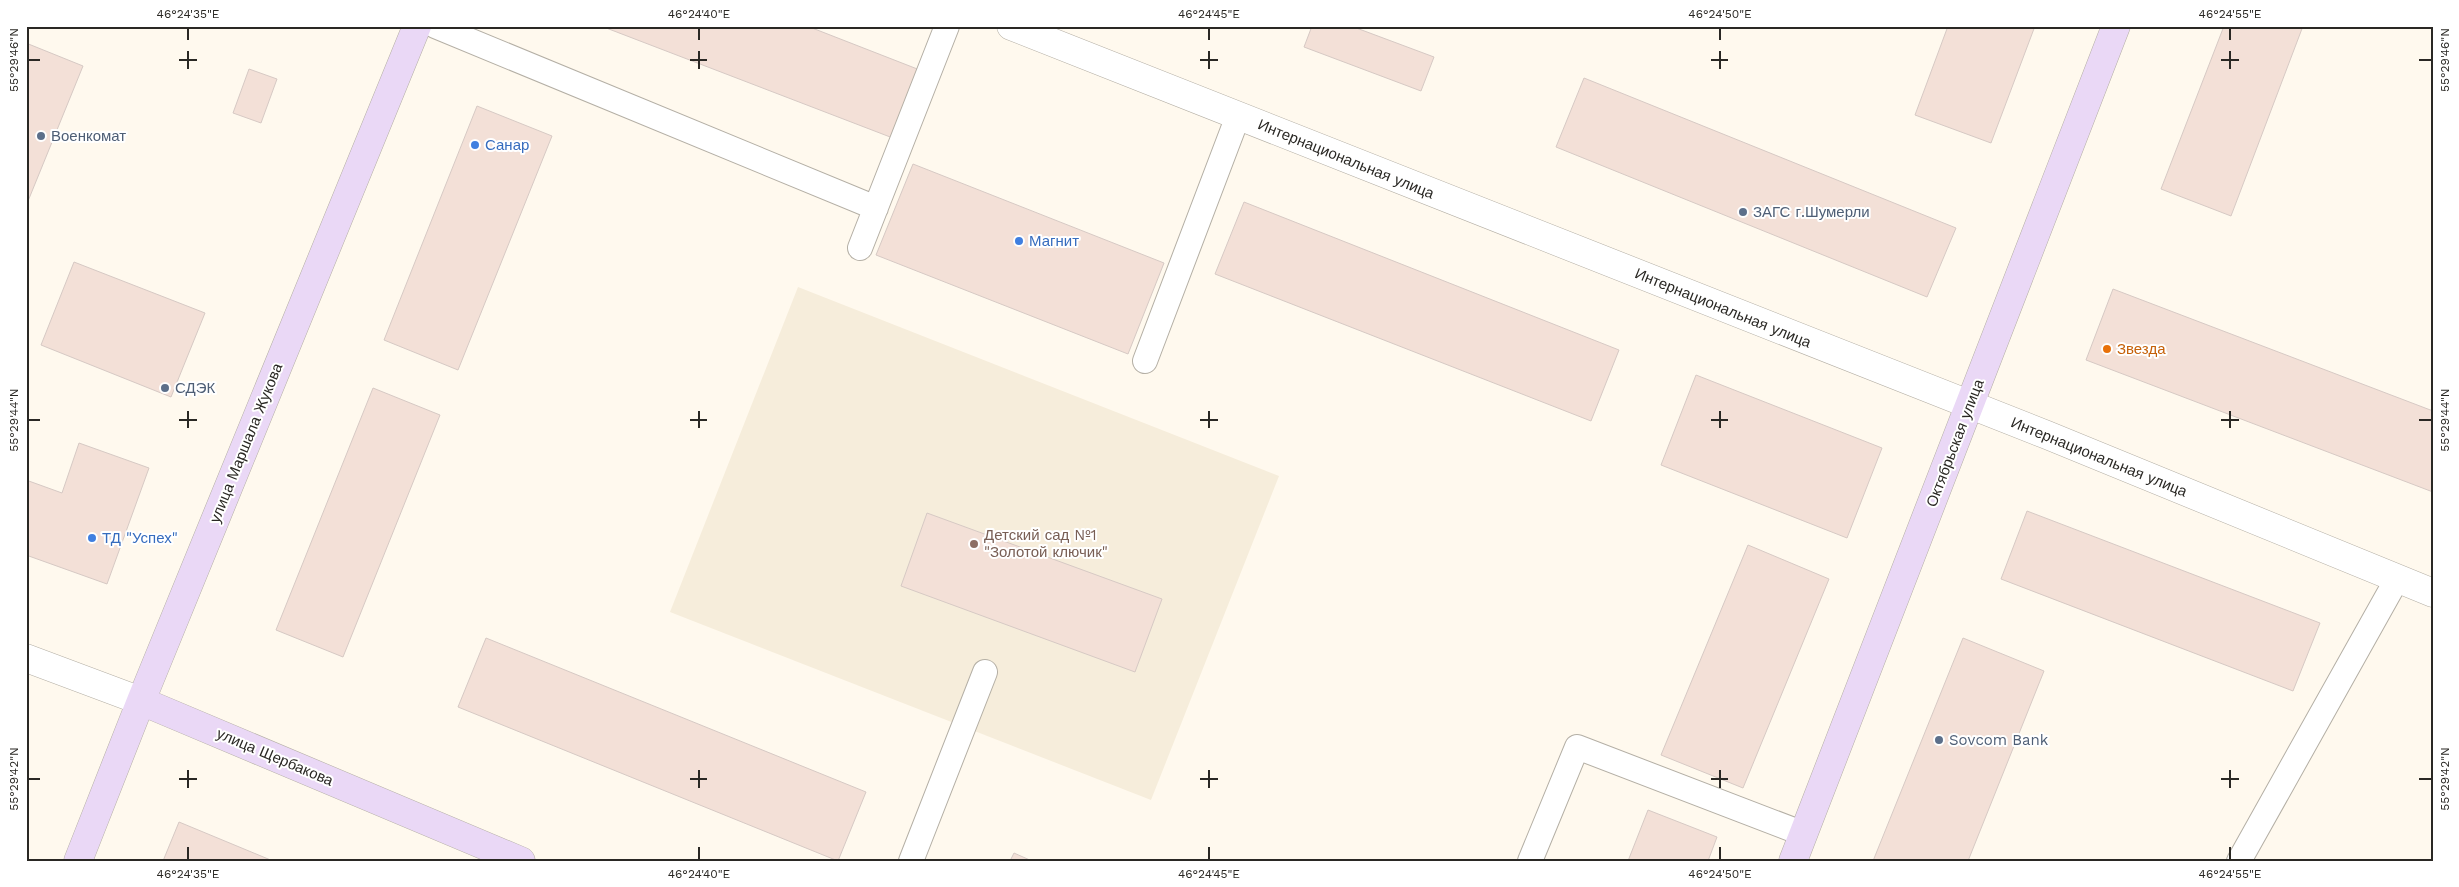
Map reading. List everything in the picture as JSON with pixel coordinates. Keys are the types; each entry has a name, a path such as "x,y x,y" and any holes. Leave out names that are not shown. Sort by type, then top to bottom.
{"main road":[{"name":"улица Маршала Жукова","path":"78,861 141,701 416,26"},
{"name":"Октябрьская улица","path":"1794,861 2116,26"},
{"name":"улица Щербакова","path":"141,701 521,861"}],"street":[{"name":"Интернациональная улица","path":"1011,26 1970,406 2433,593"},
{"name":"улица Щербакова","path":"26,658 141,701"}],"lane":[{"path":"435,26 876,208"},
{"path":"860,248 947,26"},
{"path":"1145,361 1238,116"},
{"path":"2239,861 2397,578"},
{"path":"911,861 985,672"},
{"path":"1530,861 1577,748 1804,834"}],"shaded area":[{"name":"Детский сад №1 \"Золотой ключик\"","path":"798,287 1279,476 1151,800 670,612"}],"building":[{"path":"601,26 807,26 925,72 898,140"},
{"path":"1312,26 1351,26 1434,57 1421,91 1304,47"},
{"path":"1948,26 2035,26 1991,143 1915,115"},
{"path":"2224,26 2303,26 2231,216 2161,189"},
{"name":"Военкомат","path":"26,43 83,66 26,206"},
{"path":"249,69 277,79 261,123 233,113"},
{"path":"1584,78 1956,228 1927,297 1556,147"},
{"path":"477,106 552,136 458,370 384,340"},
{"path":"913,164 1164,263 1128,354 876,255"},
{"path":"1244,202 1619,350 1591,421 1215,274"},
{"path":"74,262 205,313 171,397 41,345"},
{"path":"2113,289 2433,411 2433,492 2086,360"},
{"path":"1696,375 1882,448 1847,538 1661,465"},
{"path":"373,388 440,415 343,657 276,630"},
{"path":"79,443 149,468 107,584 26,555 26,480 62,493"},
{"path":"2027,511 2320,623 2293,691 2001,579"},
{"path":"927,513 1162,599 1135,672 901,586"},
{"path":"1748,545 1829,579 1743,788 1661,755"},
{"path":"486,638 866,792 838,861 458,707"},
{"path":"1963,638 2044,671 1968,861 1873,861"},
{"path":"1648,810 1717,837 1708,861 1628,861"},
{"path":"179,822 273,861 163,861"},
{"path":"1014,853 1032,861 1010,861"}],"place":[{"name":"Военкомат","path":"41,136"},
{"name":"Санар","path":"475,145"},
{"name":"ЗАГС г.Шумерли","path":"1743,212"},
{"name":"Магнит","path":"1019,241"},
{"name":"Звезда","path":"2107,349"},
{"name":"СДЭК","path":"165,388"},
{"name":"ТД \"Успех\"","path":"92,538"},
{"name":"Детский сад №1 \"Золотой ключик\"","path":"974,544"},
{"name":"Sovcom Bank","path":"1939,740"}]}
